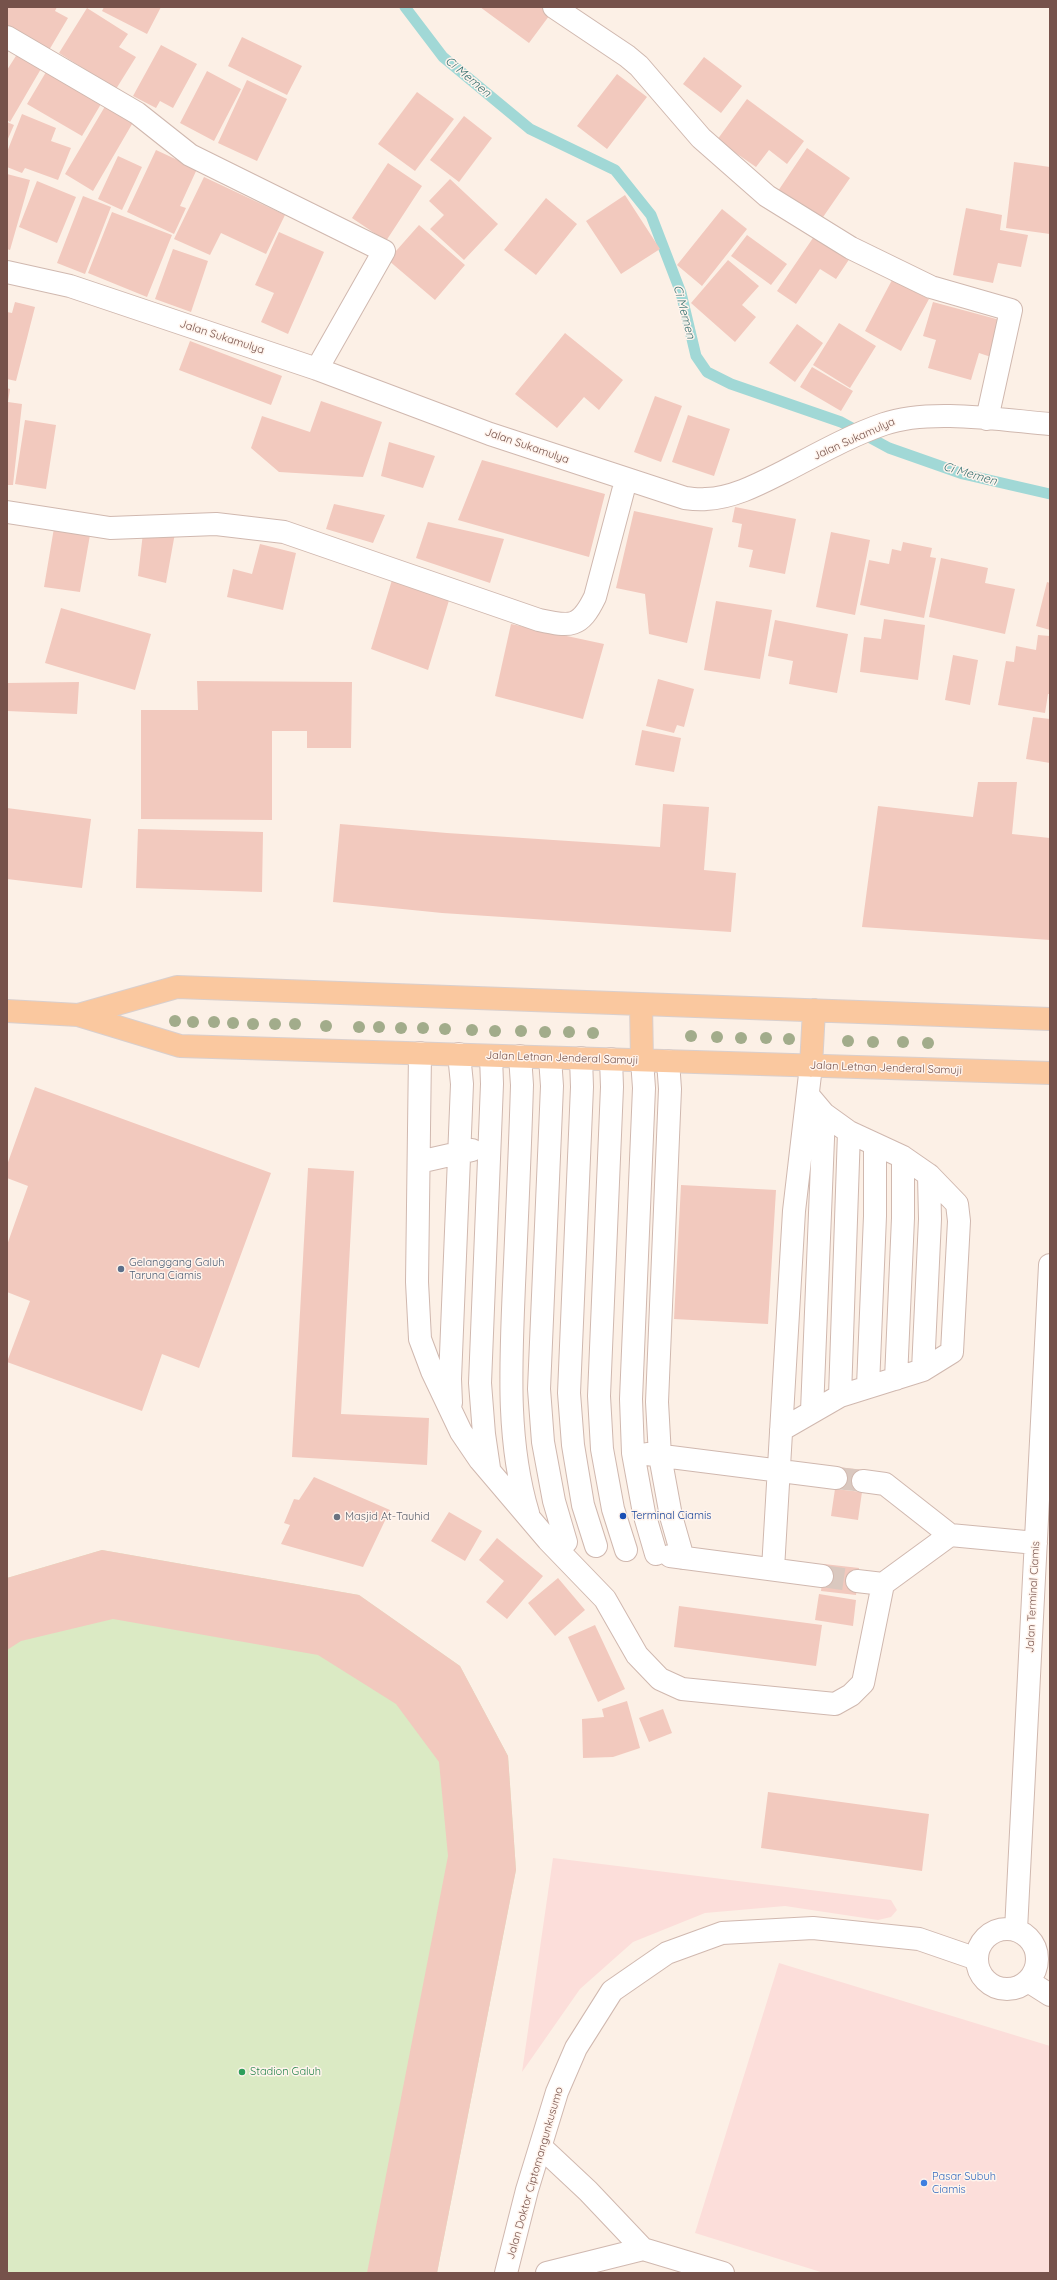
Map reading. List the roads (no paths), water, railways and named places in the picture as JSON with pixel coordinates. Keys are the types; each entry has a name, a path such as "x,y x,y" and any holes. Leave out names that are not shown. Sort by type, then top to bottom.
{"main road":[{"name":"Jalan Letnan Jenderal Samuji","path":"78,1015 177,987 1050,1019"},
{"path":"641,1004 642,1060"},
{"path":"811,1066 814,1010"},
{"name":"Jalan Letnan Jenderal Samuji","path":"7,1011 78,1015 180,1046 1050,1073"}],"street":[{"path":"554,7 627,56 639,66 701,138 767,196 851,248 931,287 1011,310 986,419"},
{"path":"7,36 137,113 190,155 384,252 317,369"},
{"name":"Jalan Sukamulya","path":"7,272 70,286 317,369 490,434 626,480 685,498 706,499 729,496 757,485 840,443 884,424 903,418 923,417 986,419 1050,424"},
{"path":"7,512 110,528 216,524 284,532 539,620 559,624 574,624 587,615 595,597 626,480"},
{"path":"420,1053 417,1282 420,1339 432,1371 456,1422 489,1470 530,1518 557,1541 605,1599 637,1655 660,1679 682,1689 835,1704 851,1695 863,1682 883,1584 950,1535"},
{"path":"456,1422 450,1379 462,1084 459,1054"},
{"path":"489,1470 484,1434 480,1383 490,1146 492,1084 491,1056"},
{"path":"520,1056 522,1085 510,1386 514,1438 523,1497 530,1518"},
{"path":"550,1058 552,1086 540,1389 543,1442 554,1501 557,1541"},
{"path":"581,1058 580,1126 569,1393 573,1445 583,1505 596,1546"},
{"path":"610,1060 612,1087 599,1396 602,1449 613,1509 626,1550"},
{"path":"642,1060 644,1088 631,1399 633,1453 644,1513 656,1554"},
{"path":"668,1061 669,1106 657,1402 660,1456 671,1516 683,1558"},
{"path":"772,1569 794,1211 811,1066"},
{"path":"781,1430 840,1396 923,1370 952,1352 959,1221 958,1204 929,1175 903,1157 850,1132 824,1114 808,1095"},
{"path":"419,1162 459,1154 550,1130 610,1123 642,1116 669,1106"},
{"path":"812,1411 824,1114"},
{"path":"840,1396 850,1132"},
{"path":"868,1386 875,1216 875,1145"},
{"path":"896,1379 903,1157"},
{"path":"923,1370 930,1219 929,1175"},
{"name":"Jalan Terminal Ciamis","path":"1016,1930 1040,1550 1050,1265"},
{"path":"456,1422 484,1434 836,1478"},
{"path":"863,1481 885,1484 950,1535 1040,1550"},
{"path":"557,1541 822,1576"},
{"path":"857,1581 883,1584"},
{"name":"Jalan Doktor Ciptomangunkusumo","path":"506,2273 557,2092 576,2048 612,1991 667,1953 722,1933 813,1928 919,1939 977,1959"},
{"path":"1016,1930 1027,1936 1035,1946 1037,1958 1035,1970 1028,1981 1018,1987 1007,1989 995,1986 986,1980 980,1970 977,1959 979,1948 985,1938 1000,1931 1016,1930"},
{"path":"1028,1981 1050,1995"},
{"path":"541,2147 588,2190 643,2249 723,2273"},
{"path":"547,2273 643,2249"}],"waterway":[{"name":"Ci Memen","path":"405,7 443,57 530,129 615,170 651,215 681,293 696,356 707,372 731,384 841,422 889,448 963,474 1050,494"}],"tunnel":[{"path":"836,1478 863,1481"},
{"path":"822,1576 857,1581"}],"place":[{"name":"Gelanggang Galuh Taruna Ciamis","path":"121,1269"},
{"name":"Terminal Ciamis","path":"623,1516"},
{"name":"Masjid At-Tauhid","path":"337,1517"},
{"name":"Stadion Galuh","path":"242,2072"},
{"name":"Pasar Subuh Ciamis","path":"924,2183"}]}
